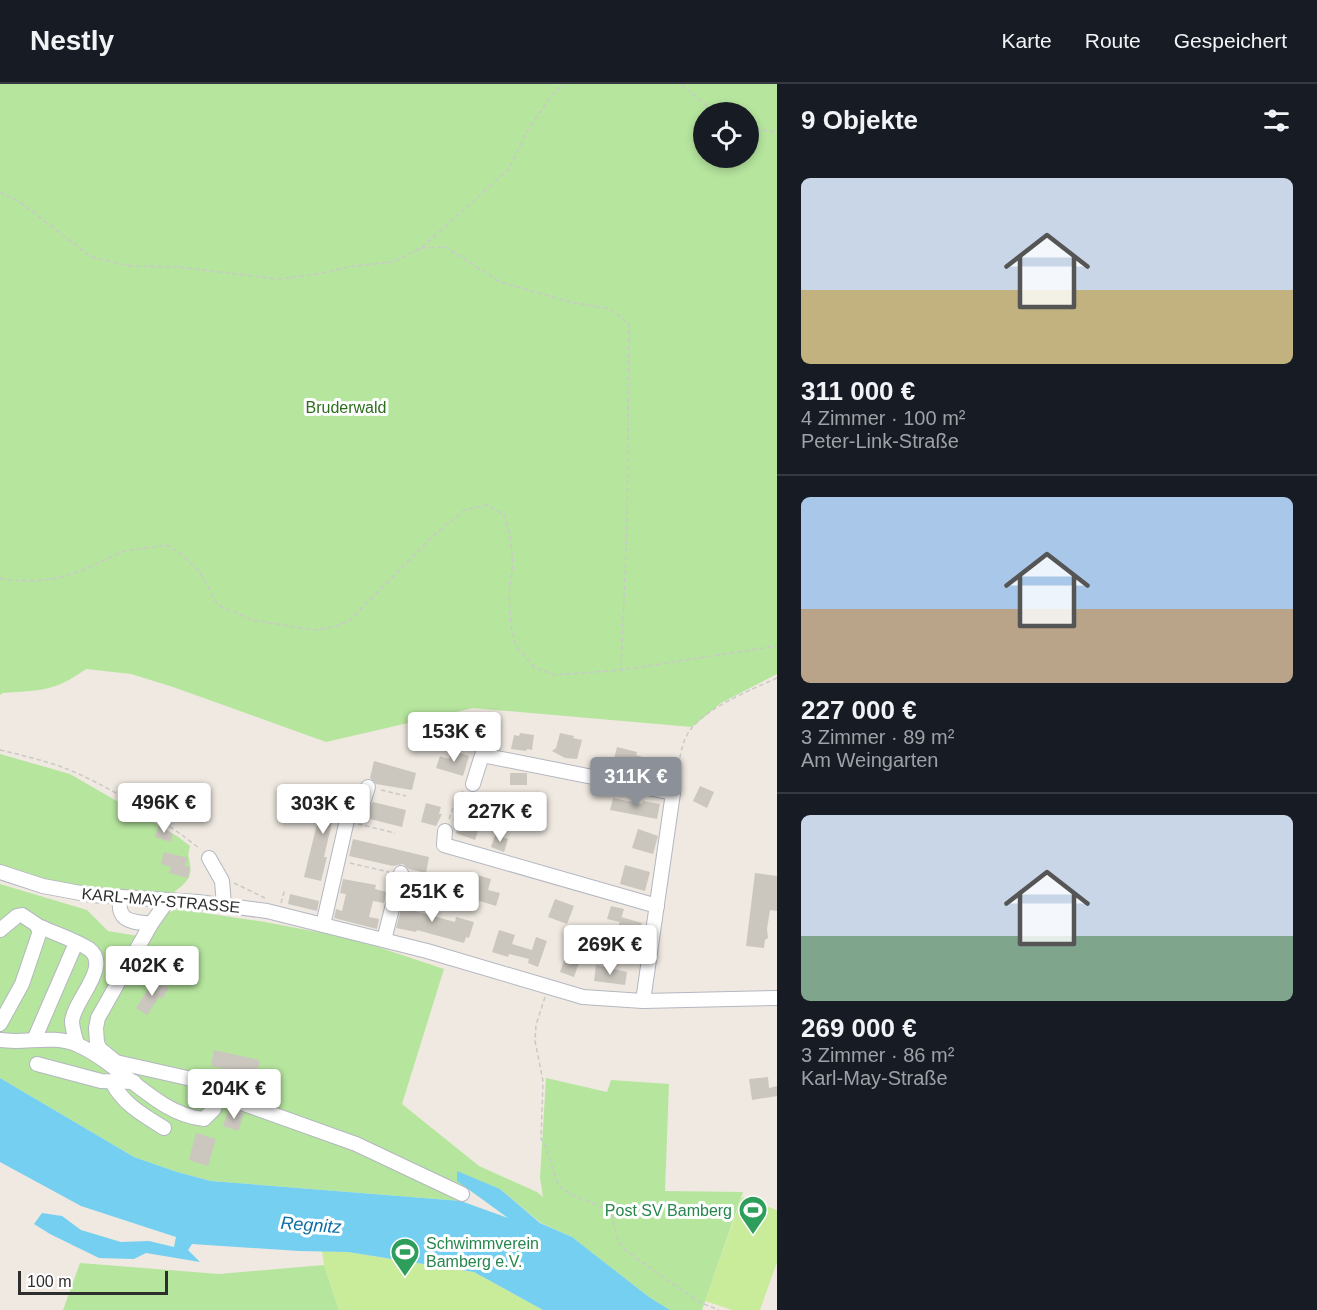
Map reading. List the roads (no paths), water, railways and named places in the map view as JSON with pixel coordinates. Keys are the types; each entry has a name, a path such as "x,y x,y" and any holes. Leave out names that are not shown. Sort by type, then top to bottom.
{"street":[{"path":"474,784 482,755 673,793 643,1001"},
{"path":"323,925 352,798 364,800 368,787"},
{"path":"445,831 444,845 657,906"},
{"path":"209,858 222,881 224,905"},
{"name":"KARL-MAY-STRASSE","path":"0,872 66,891 267,911 469,963 583,997 643,1001 777,998"},
{"path":"384,940 395,873"},
{"path":"120,897 119,909 123,917 129,921 151,924"},
{"path":"0,1040 15,1042 58,1039 77,1044 96,1054 164,1105 192,1118 204,1119 214,1109 219,1095 214,1084 116,1062 100,1049 97,1043 98,1018 151,924 168,900"},
{"path":"0,930 22,915 31,920 40,931 22,984 0,1024"},
{"path":"38,928 41,927 90,950 97,959 96,972 77,1006 72,1021 77,1044"},
{"path":"34,1040 76,943"},
{"path":"37,1064 101,1082 134,1082"},
{"path":"111,1082 118,1095 134,1109 164,1128"},
{"path":"219,1095 356,1144 462,1194"}],"water":[{"name":"Regnitz","path":"0,1078 134,1157 177,1172 211,1181 461,1201 508,1218 457,1181 457,1171 500,1189 540,1223 572,1237 649,1297 670,1310 543,1310 474,1272 348,1252 192,1244 188,1250 200,1262 146,1253 134,1259 99,1258 34,1224 42,1213 62,1216 81,1230 121,1242 149,1241 174,1247 176,1237 81,1206 0,1162"}],"place":[{"name":"Post SV Bamberg","path":"753,1236"},
{"name":"Schwimmverein Bamberg e.V.","path":"405,1278"}],"park label":[{"name":"Bruderwald","path":"346,407"}]}
